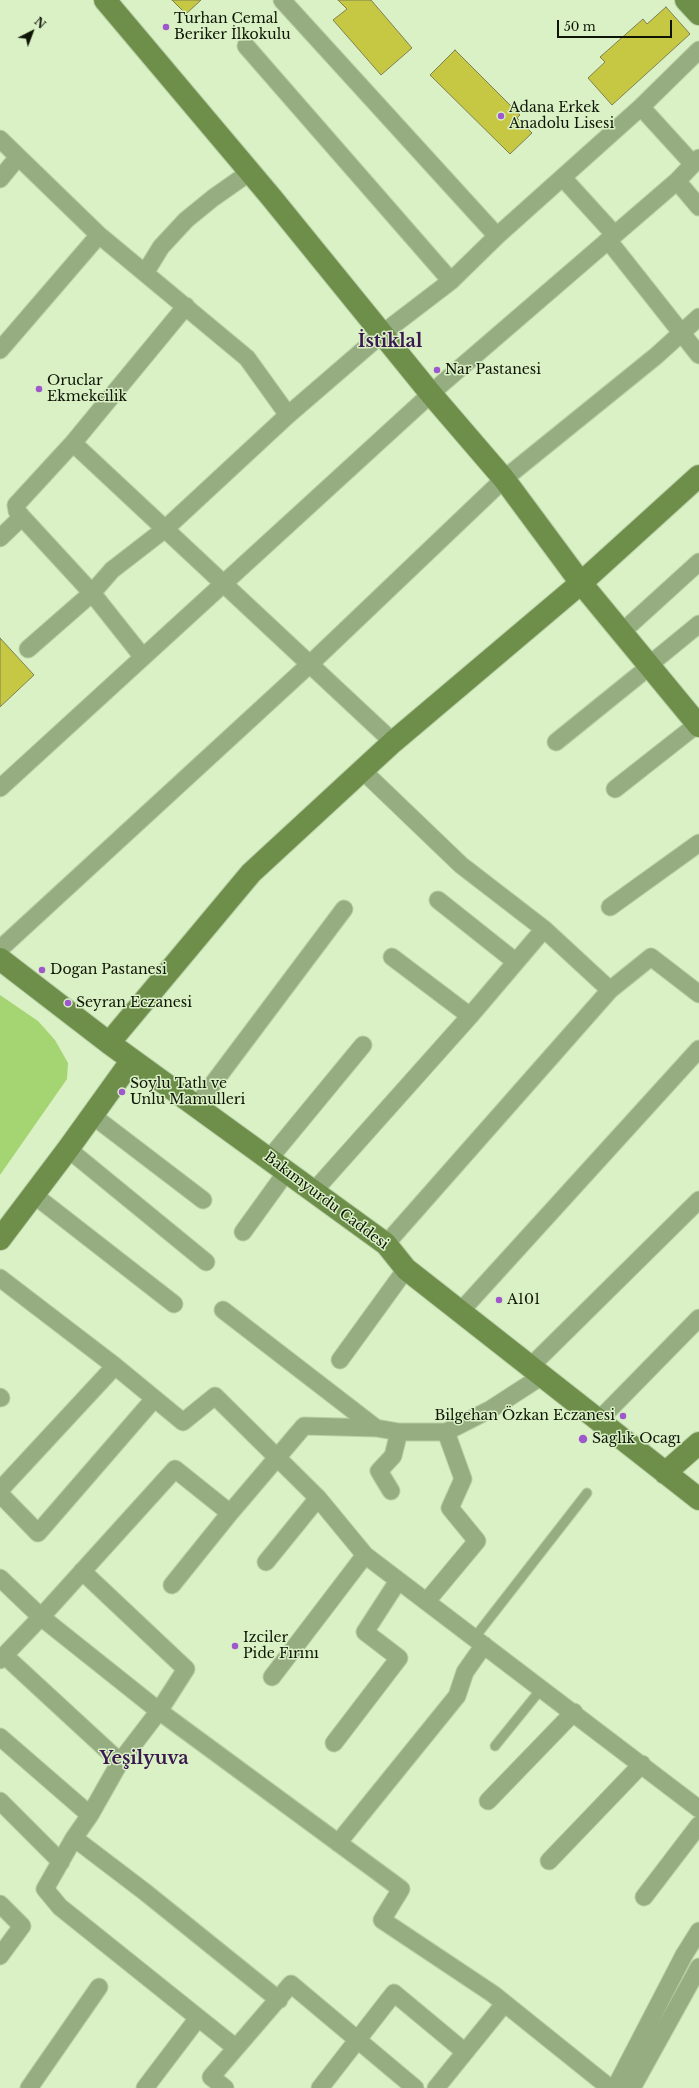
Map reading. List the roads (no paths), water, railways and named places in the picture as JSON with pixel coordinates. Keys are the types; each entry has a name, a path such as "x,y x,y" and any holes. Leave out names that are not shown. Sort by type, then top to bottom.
{"street":[{"path":"105,0 250,172 431,394 504,479 581,583 698,725 615,789"},
{"path":"282,0 497,236"},
{"path":"686,0 699,14"},
{"path":"246,46 451,281"},
{"path":"28,649 92,593 112,570 165,530 288,415 383,334 451,281 497,236 641,107 699,50"},
{"path":"0,788 142,656 431,394 677,181 696,161 641,107"},
{"path":"0,139 99,235 186,306 246,358 288,415"},
{"path":"0,179 18,157"},
{"path":"145,273 161,247 186,220 250,172"},
{"path":"563,178 611,237 699,355"},
{"path":"677,181 699,207"},
{"path":"0,350 99,235"},
{"path":"142,656 92,593 17,511 16,505 73,443 186,306"},
{"path":"0,950 310,664 504,479 656,356 699,317"},
{"path":"73,443 393,742"},
{"path":"109,1043 251,873 393,742 581,583 699,476"},
{"path":"0,538 22,516"},
{"path":"622,632 699,562"},
{"path":"556,742 699,624"},
{"path":"362,770 461,865 544,929 610,990"},
{"path":"610,907 699,843"},
{"path":"438,900 516,962"},
{"path":"197,1106 344,908"},
{"path":"314,1191 470,1016 544,929"},
{"path":"392,957 470,1016"},
{"path":"386,1244 610,990 651,957 699,994"},
{"name":"Bakımyurdu Caddesi","path":"0,959 132,1060 386,1244 406,1269 699,1499"},
{"path":"243,1232 278,1165 363,1045"},
{"path":"460,1312 699,1049"},
{"path":"0,1239 93,1116 132,1060"},
{"path":"93,1116 204,1200"},
{"path":"68,1149 206,1262"},
{"path":"34,1195 174,1304"},
{"path":"172,1585 230,1513 304,1426 376,1428 399,1432 446,1432 490,1409 536,1371 699,1200"},
{"path":"340,1360 406,1269"},
{"path":"0,1278 115,1366 183,1422 215,1396 318,1498 365,1555 574,1712 699,1809"},
{"path":"223,1310 376,1428"},
{"path":"598,1421 699,1318"},
{"path":"0,1490 115,1366"},
{"path":"0,1494 38,1532 154,1399"},
{"path":"391,1491 379,1471 393,1456 399,1432"},
{"path":"427,1601 477,1541 450,1508 464,1479 446,1432"},
{"path":"664,1473 699,1443"},
{"path":"120,1762 2,1658 175,1469 230,1513"},
{"path":"266,1562 318,1498"},
{"path":"272,1677 365,1555"},
{"path":"82,1571 186,1669 159,1711 120,1762 90,1815 74,1838 46,1889 60,1907 236,2048"},
{"path":"0,1578 41,1617 159,1711 401,1889 382,1920 493,1994 610,2088"},
{"path":"334,1743 399,1658 365,1632 398,1581"},
{"path":"338,1843 457,1696 465,1672 480,1641"},
{"path":"488,1801 574,1712"},
{"path":"0,1737 90,1815"},
{"path":"549,1862 642,1764"},
{"path":"0,1801 61,1862"},
{"path":"644,1897 699,1825"},
{"path":"74,1838 145,1892 279,2000"},
{"path":"0,1904 22,1926 0,1956"},
{"path":"615,2088 684,1955 699,1931"},
{"path":"632,2088 699,1967"},
{"path":"225,2088 211,2077 292,1984 415,2088"},
{"path":"29,2088 98,1987"},
{"path":"320,2088 394,1993 465,2052"},
{"path":"436,2088 504,2004"},
{"path":"145,2088 198,2018"}],"lane":[{"path":"480,1641 587,1493"},
{"path":"494,1746 542,1688"}],"place":[{"name":"Turhan Cemal Beriker İlkokulu","path":"166,27"},
{"name":"Adana Erkek Anadolu Lisesi","path":"501,116"},
{"name":"Nar Pastanesi","path":"437,370"},
{"name":"Oruclar Ekmekcilik","path":"39,389"},
{"name":"Dogan Pastanesi","path":"42,970"},
{"name":"Seyran Eczanesi","path":"68,1003"},
{"name":"Soylu Tatlı ve Unlu Mamulleri","path":"122,1092"},
{"name":"A101","path":"499,1300"},
{"name":"Bilgehan Özkan Eczanesi","path":"623,1416"},
{"name":"Saglık Ocagı","path":"583,1439"},
{"name":"Izciler Pide Fırını","path":"235,1646"}],"district":[{"name":"İstiklal","path":"390,342"},
{"name":"Yeşilyuva","path":"144,1759"}]}
